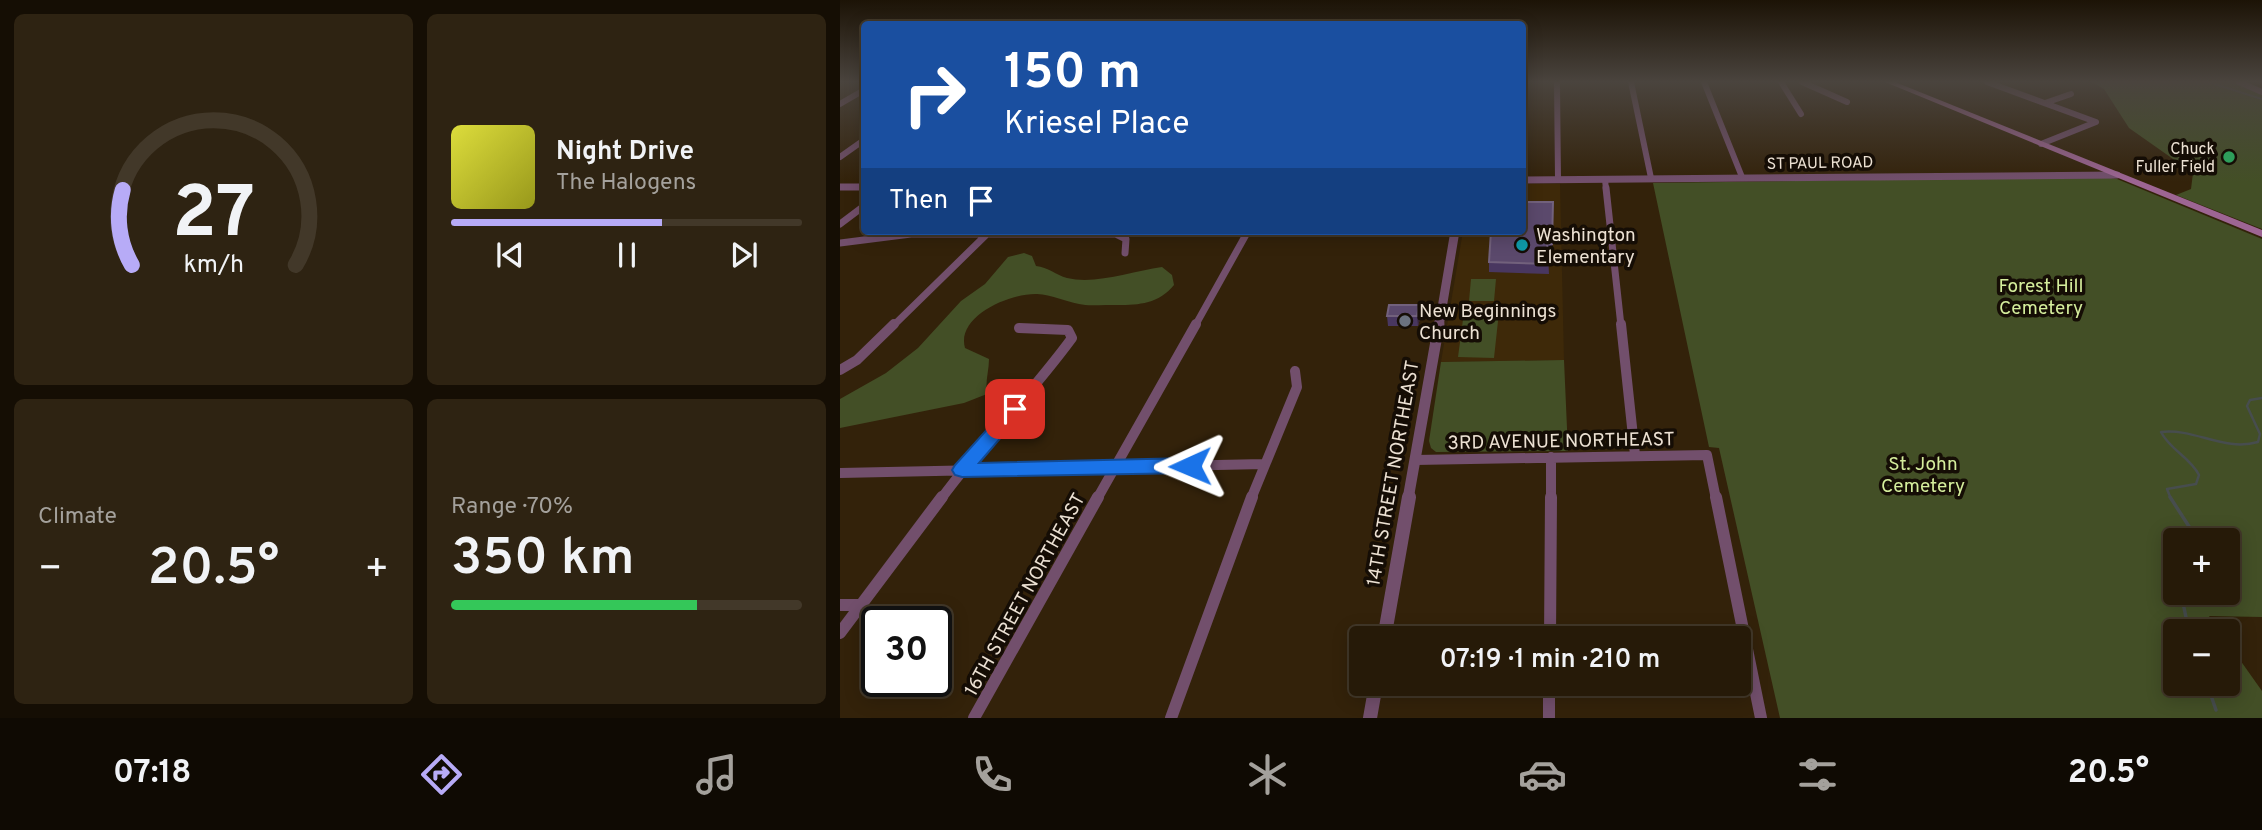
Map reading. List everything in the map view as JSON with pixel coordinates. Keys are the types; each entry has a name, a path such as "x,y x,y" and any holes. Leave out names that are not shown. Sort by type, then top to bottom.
{"main road":[{"path":"1971,116 2262,234"}],"street":[{"path":"1557,116 1558,179"},
{"path":"1638,116 1651,178"},
{"path":"1717,116 1742,177"},
{"path":"2041,144 2096,122 2079,116"},
{"path":"840,156 861,143"},
{"name":"ST PAUL ROAD","path":"1526,180 2117,174"},
{"path":"1605,179 1635,455"},
{"path":"840,187 861,187"},
{"path":"840,224 861,208"},
{"path":"840,243 903,235"},
{"path":"840,370 856,360 986,235"},
{"path":"1121,235 1126,239 1125,253"},
{"name":"16TH STREET NORTHEAST","path":"974,718 1246,235"},
{"name":"14TH STREET NORTHEAST","path":"1386,626 1454,235"},
{"path":"840,633 962,470 1034,389 1072,338 1071,332 1062,328 1019,328"},
{"path":"1171,718 1264,464 1297,387 1295,371"},
{"name":"3RD AVENUE NORTHEAST","path":"1415,460 1707,455 1762,718"},
{"path":"1550,626 1551,457"},
{"path":"840,473 1264,464"},
{"path":"840,605 861,605"},
{"path":"1370,718 1374,696"},
{"path":"1549,696 1549,718"}],"shaded area":[{"path":"1526,184 1560,184 1564,360 1441,362 1462,235 1526,235"}],"green space":[{"path":"2121,116 2262,116 2262,229 2176,195 2191,189 2193,173 2129,128"},
{"path":"2105,177 2117,179 2262,239 2262,617 2163,619 2163,696 2240,696 2240,660 2262,691 2262,718 1780,718 1719,448 1709,447 1653,183"},
{"path":"1024,253 1032,256 1036,266 1067,278 1102,279 1162,267 1172,275 1174,285 1151,301 1134,304 1085,305 1037,294 1000,302 977,317 964,336 965,348 989,359 987,394 964,403 840,428 840,399 886,373 918,348 961,301 985,284 1008,257"},
{"path":"1471,279 1496,279 1494,301 1469,301"},
{"path":"1464,312 1499,312 1494,358 1458,357"},
{"path":"1564,360 1568,451 1436,452 1431,448 1429,441 1441,362"}],"building":[{"name":"Washington Elementary","path":"1526,202 1553,202 1552,244 1547,244 1549,264 1489,262 1491,235 1526,235"},
{"path":"1389,305 1419,305 1417,316 1387,316"}],"waterway":[{"path":"2171,498 2167,489 2196,484 2199,475 2161,432 2186,433 2233,444 2258,442 2260,434 2247,406 2250,400 2262,398"},
{"path":"2171,498 2190,528"},
{"path":"2183,605 2186,619"},
{"path":"2211,696 2216,710"}],"place":[{"name":"Chuck Fuller Field","path":"2229,157"},
{"name":"Washington Elementary","path":"1522,245"},
{"name":"New Beginnings Church","path":"1405,321"}],"route":[{"path":"1015,409 962,470 1190,466"}],"park label":[{"name":"Forest Hill Cemetery","path":"2041,296"},
{"name":"St. John Cemetery","path":"1923,474"}]}
